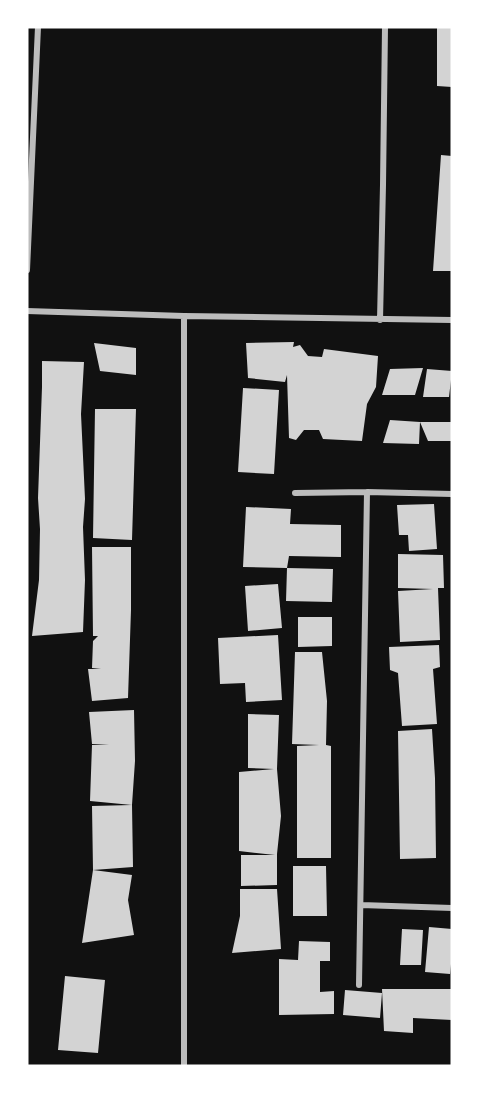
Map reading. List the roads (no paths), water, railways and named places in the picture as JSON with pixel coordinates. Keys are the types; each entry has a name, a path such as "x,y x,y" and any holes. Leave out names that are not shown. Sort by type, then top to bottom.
{"street":[{"path":"27,270 38,27"},
{"path":"380,320 385,27"},
{"path":"27,311 452,320"},
{"path":"184,316 184,1066"},
{"path":"295,492 452,494"},
{"path":"359,985 367,492"},
{"path":"362,905 452,908"}]}
